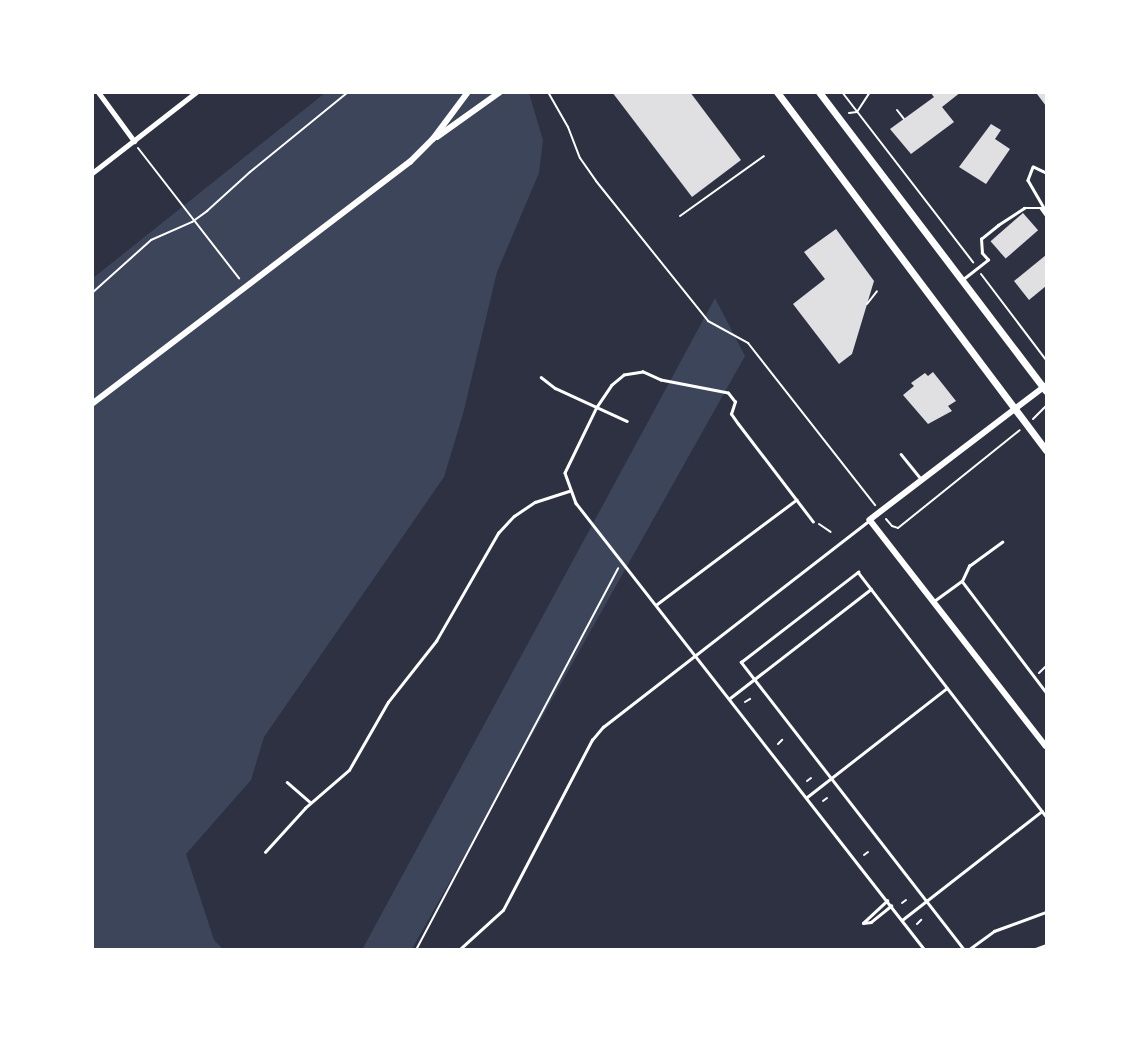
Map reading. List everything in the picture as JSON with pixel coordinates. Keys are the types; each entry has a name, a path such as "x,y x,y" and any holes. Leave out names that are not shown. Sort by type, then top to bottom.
{"main road":[{"path":"777,92 1046,450"},
{"path":"819,92 1046,389"}],"street":[{"path":"98,92 134,141"},
{"path":"92,173 196,92"},
{"path":"434,139 468,92"},
{"path":"92,404 405,166 434,139 500,92"},
{"path":"1046,389 1016,409 870,520 1046,746"}],"lane":[{"path":"1046,173 1034,167 1028,180 1046,211"},
{"path":"962,280 988,260 982,253 981,239 998,224 1024,208 1041,208 1046,215"},
{"path":"813,522 731,414 735,402 728,393 661,380 638,372 619,378 597,406 566,468 569,491 925,950"},
{"path":"541,377 555,388 628,421"},
{"path":"901,454 922,480"},
{"path":"265,852 310,802 349,770 388,702 436,641 498,533 514,516 535,502 569,491"},
{"path":"657,604 796,500"},
{"path":"459,950 503,910 592,740 603,727 696,653 870,520"},
{"path":"934,601 962,580 969,566 1002,542"},
{"path":"964,950 741,662 858,572 1046,816"},
{"path":"962,580 1046,692"},
{"path":"730,698 871,589"},
{"path":"808,797 947,688"},
{"path":"287,782 310,802"},
{"path":"902,920 1042,811"},
{"path":"887,900 863,923 871,922 891,906"},
{"path":"968,950 994,931 1046,912"},
{"path":"1033,950 1046,945"}],"path":[{"path":"92,293 151,240 194,220 348,92"},
{"path":"548,92 568,127 583,163 596,181 708,321 748,343 871,501"},
{"path":"842,92 971,260"},
{"path":"849,113 857,112 870,92"},
{"path":"897,110 904,119"},
{"path":"138,148 239,278"},
{"path":"680,216 764,156"},
{"path":"982,276 1046,360"},
{"path":"867,304 877,291"},
{"path":"898,528 1013,437"},
{"path":"826,526 831,532"},
{"path":"416,950 623,560"},
{"path":"745,702 750,699"},
{"path":"778,744 782,740"},
{"path":"807,781 811,778"},
{"path":"823,801 826,798"},
{"path":"864,855 868,852"},
{"path":"902,903 906,900"},
{"path":"917,924 921,920"}],"shaded area":[{"path":"325,93 529,93 543,140 539,173 497,272 463,414 444,477 264,737 251,780 186,854 214,940 223,949 93,950 93,278"},
{"path":"715,298 745,356 412,949 362,950"}],"building":[{"path":"612,92 690,92 741,160 692,197"},
{"path":"930,92 961,92 942,107 954,122 911,154 890,129 934,97"},
{"path":"1039,92 1046,92 1046,106 1037,94"},
{"path":"991,124 1001,130 995,139 1010,149 986,184 959,167"},
{"path":"1023,213 1038,230 1006,259 991,241"},
{"path":"836,229 874,281 852,354 839,364 793,304 825,279 804,252"},
{"path":"1046,255 1046,286 1029,300 1014,281"},
{"path":"933,372 956,401 948,406 952,411 928,424 903,395 914,386 911,383 925,373 928,376"}]}
